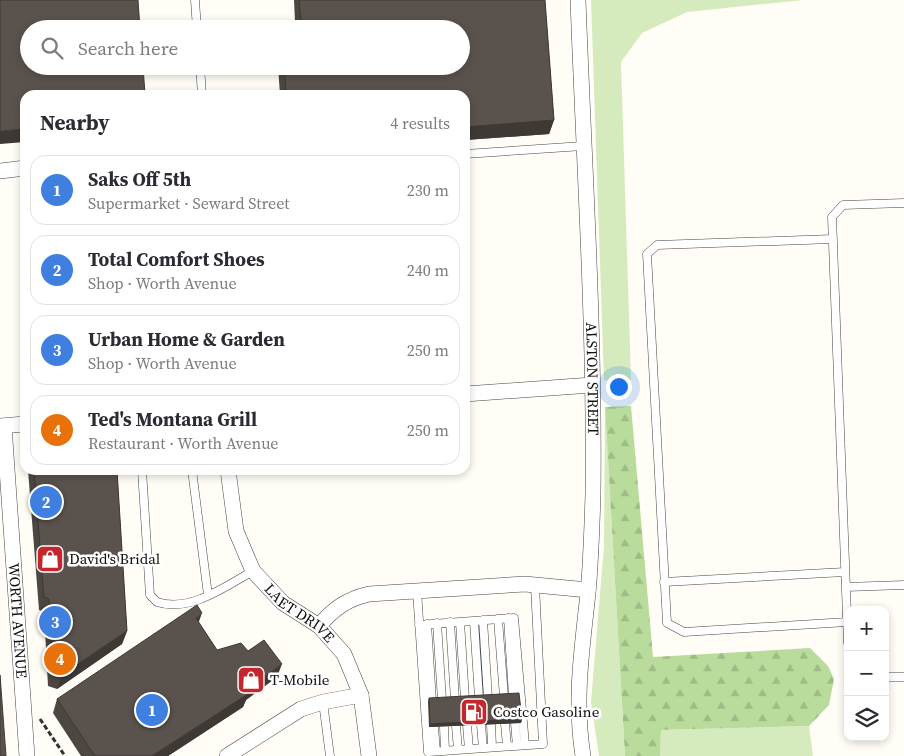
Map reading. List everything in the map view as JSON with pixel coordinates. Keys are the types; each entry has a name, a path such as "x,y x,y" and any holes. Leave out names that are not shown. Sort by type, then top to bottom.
{"street":[{"name":"ALSTON STREET","path":"578,0 592,385 593,496 588,590 578,683 578,723 583,756"},
{"path":"0,171 20,169"},
{"path":"470,394 592,385"},
{"path":"2,426 20,424"},
{"name":"WORTH AVENUE","path":"2,426 27,756"},
{"name":"LAET DRIVE","path":"229,475 236,531 253,571 283,603 319,626 344,654 361,695 369,756"},
{"path":"319,626 331,612 352,598 369,594 478,586 535,586 588,590"},
{"path":"228,756 301,709 323,702 361,695"}],"lane":[{"path":"195,0 196,20"},
{"path":"201,75 202,90"},
{"path":"470,154 584,146"},
{"path":"847,606 832,217 843,205 904,203"},
{"path":"833,239 657,246 646,254 666,623 684,632 844,622"},
{"path":"142,475 150,595 157,602 175,604 198,600 253,571"},
{"path":"193,475 208,595"},
{"path":"664,582 845,572"},
{"path":"423,624 428,752 543,744 535,586"},
{"path":"846,588 904,586"},
{"path":"417,591 432,701"},
{"path":"508,618 514,696"},
{"path":"423,624 514,618 521,745"},
{"path":"498,619 504,697"},
{"path":"483,620 488,698"},
{"path":"474,621 479,698"},
{"path":"450,622 455,700"},
{"path":"460,622 465,699"},
{"path":"437,623 442,700"},
{"path":"889,677 904,677"},
{"path":"323,702 330,756"},
{"path":"516,723 521,745"},
{"path":"490,724 492,747"},
{"path":"505,724 507,746"},
{"path":"481,725 482,748"},
{"path":"456,726 458,750"},
{"path":"467,726 469,749"},
{"path":"434,727 436,751"},
{"path":"444,727 445,751"}],"path":[{"path":"24,707 44,723 65,756"}],"green space":[{"path":"591,0 803,0 687,12 642,33 621,62 631,380 623,383 604,380"},
{"path":"631,406 653,657 810,648 828,666 834,679 829,705 809,726 661,730 660,756 625,756 605,407"},
{"path":"605,407 625,756 599,756 591,702 604,546"},
{"path":"809,726 813,756 660,756 661,730"}],"building":[{"path":"0,0 138,0 139,20 20,20 20,75 144,75 145,90 20,90 20,129 0,131"},
{"path":"299,0 545,0 554,120 470,127 470,90 286,90 285,75 470,75 470,20 301,20"},
{"path":"34,475 117,475 127,631 62,675 53,673 49,599 44,597"},
{"path":"197,605 202,613 196,618 217,650 241,643 248,651 264,640 282,664 245,690 248,694 152,756 95,756 57,699"},
{"path":"0,675 6,756 0,756"},
{"name":"Costco Gasoline","path":"519,693 522,719 430,724 429,698"}],"place":[{"name":"Total Comfort Shoes","path":"46,502"},
{"name":"David's Bridal","path":"50,559"},
{"name":"Urban Home & Garden","path":"55,622"},
{"name":"Ted's Montana Grill","path":"60,659"},
{"name":"T-Mobile","path":"251,680"},
{"name":"Saks Off 5th","path":"152,710"},
{"name":"Costco Gasoline","path":"474,712"}]}
